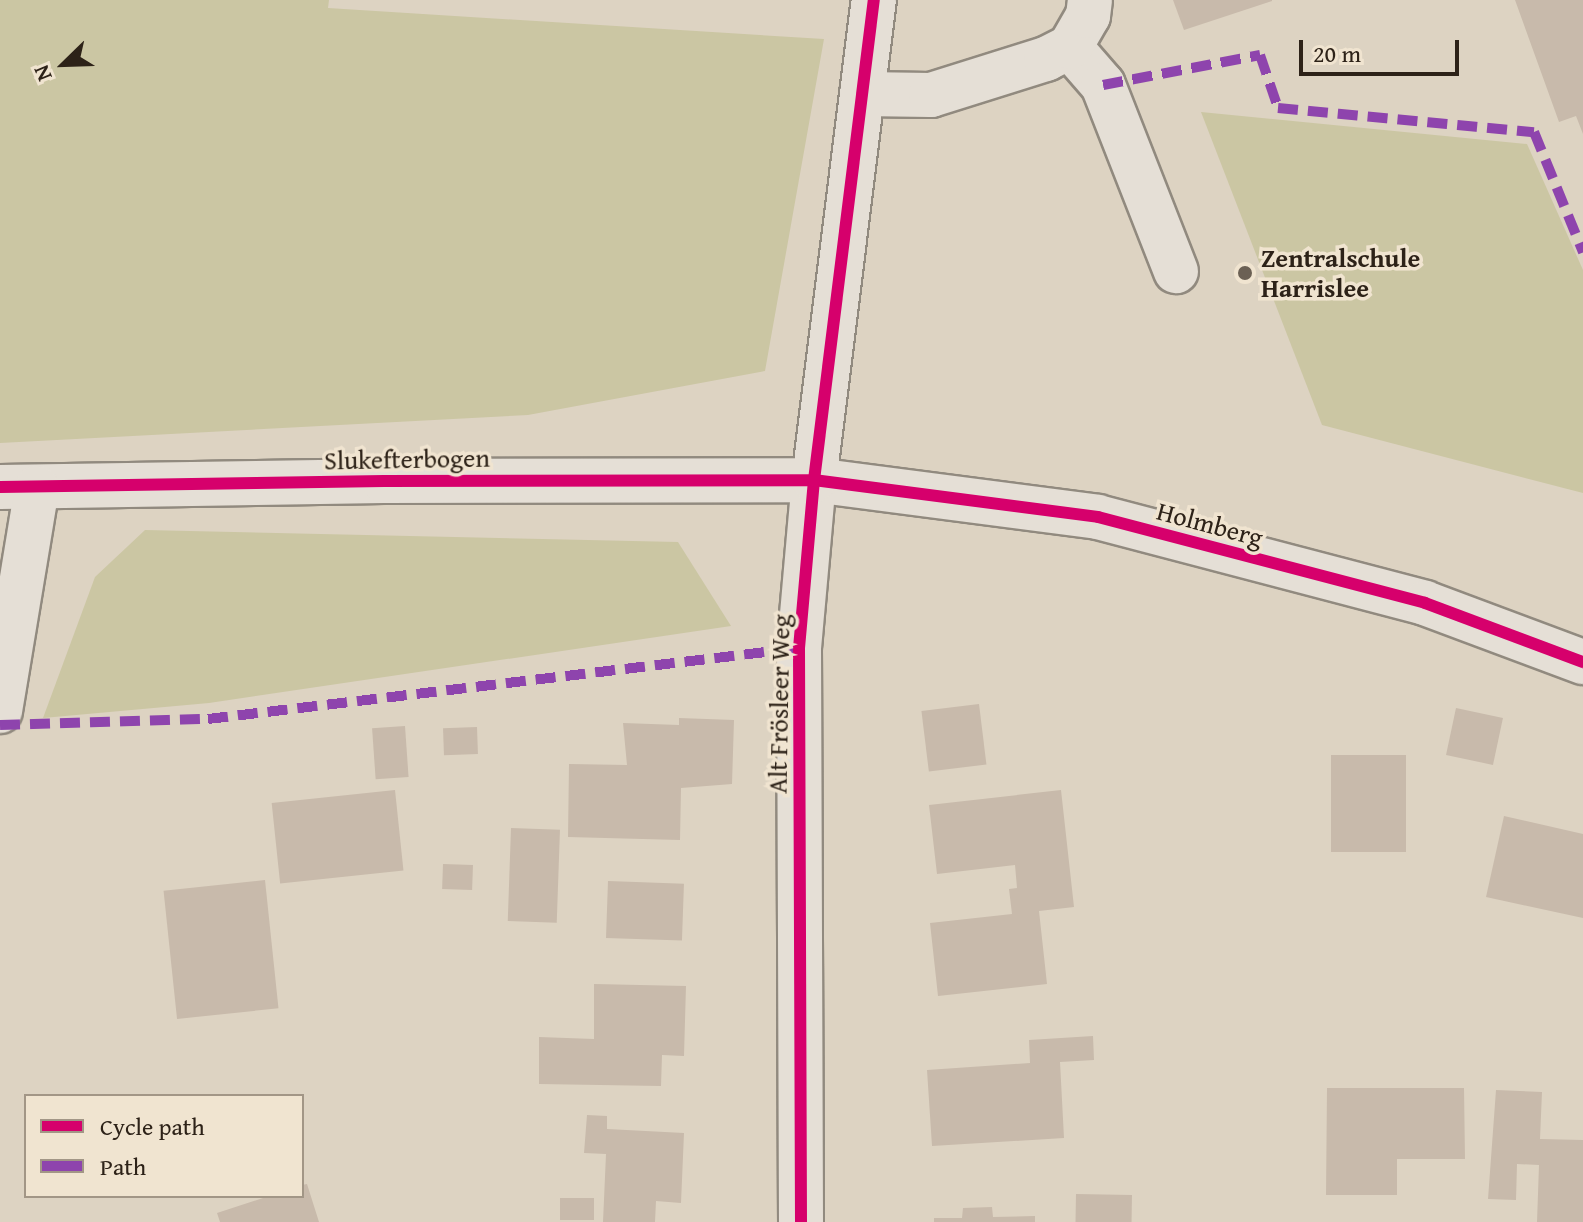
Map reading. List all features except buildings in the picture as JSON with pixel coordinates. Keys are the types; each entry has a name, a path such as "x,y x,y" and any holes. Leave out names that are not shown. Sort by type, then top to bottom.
{"street":[{"name":"Alt Frösleer Weg","path":"801,1222 799,648 814,480 874,0"},
{"path":"862,94 931,95 1046,59 1070,47 1088,16 1090,0"},
{"path":"1070,47 1103,85 1176,271"},
{"name":"Slukefterbogen","path":"19,488 384,481 814,480"},
{"name":"Holmberg","path":"814,480 1098,517 1425,603 1583,662"},
{"path":"0,711 19,488"}],"shaded area":[{"path":"0,0 329,0 328,8 824,39 765,371 528,415 0,443"},
{"path":"1201,112 1527,144 1583,270 1583,493 1322,425"},
{"path":"145,530 678,542 731,626 209,703 43,718 95,577"}],"marked path":[{"path":"1103,85 1260,55 1278,108 1534,132 1583,252"},
{"path":"0,725 208,719 799,648"}],"cycle path":[{"path":"801,1222 799,648 814,480 874,0"},
{"path":"0,487 384,481 814,480 1098,517 1425,603 1583,662"}],"place":[{"name":"Zentralschule Harrislee","path":"1245,273"}]}
